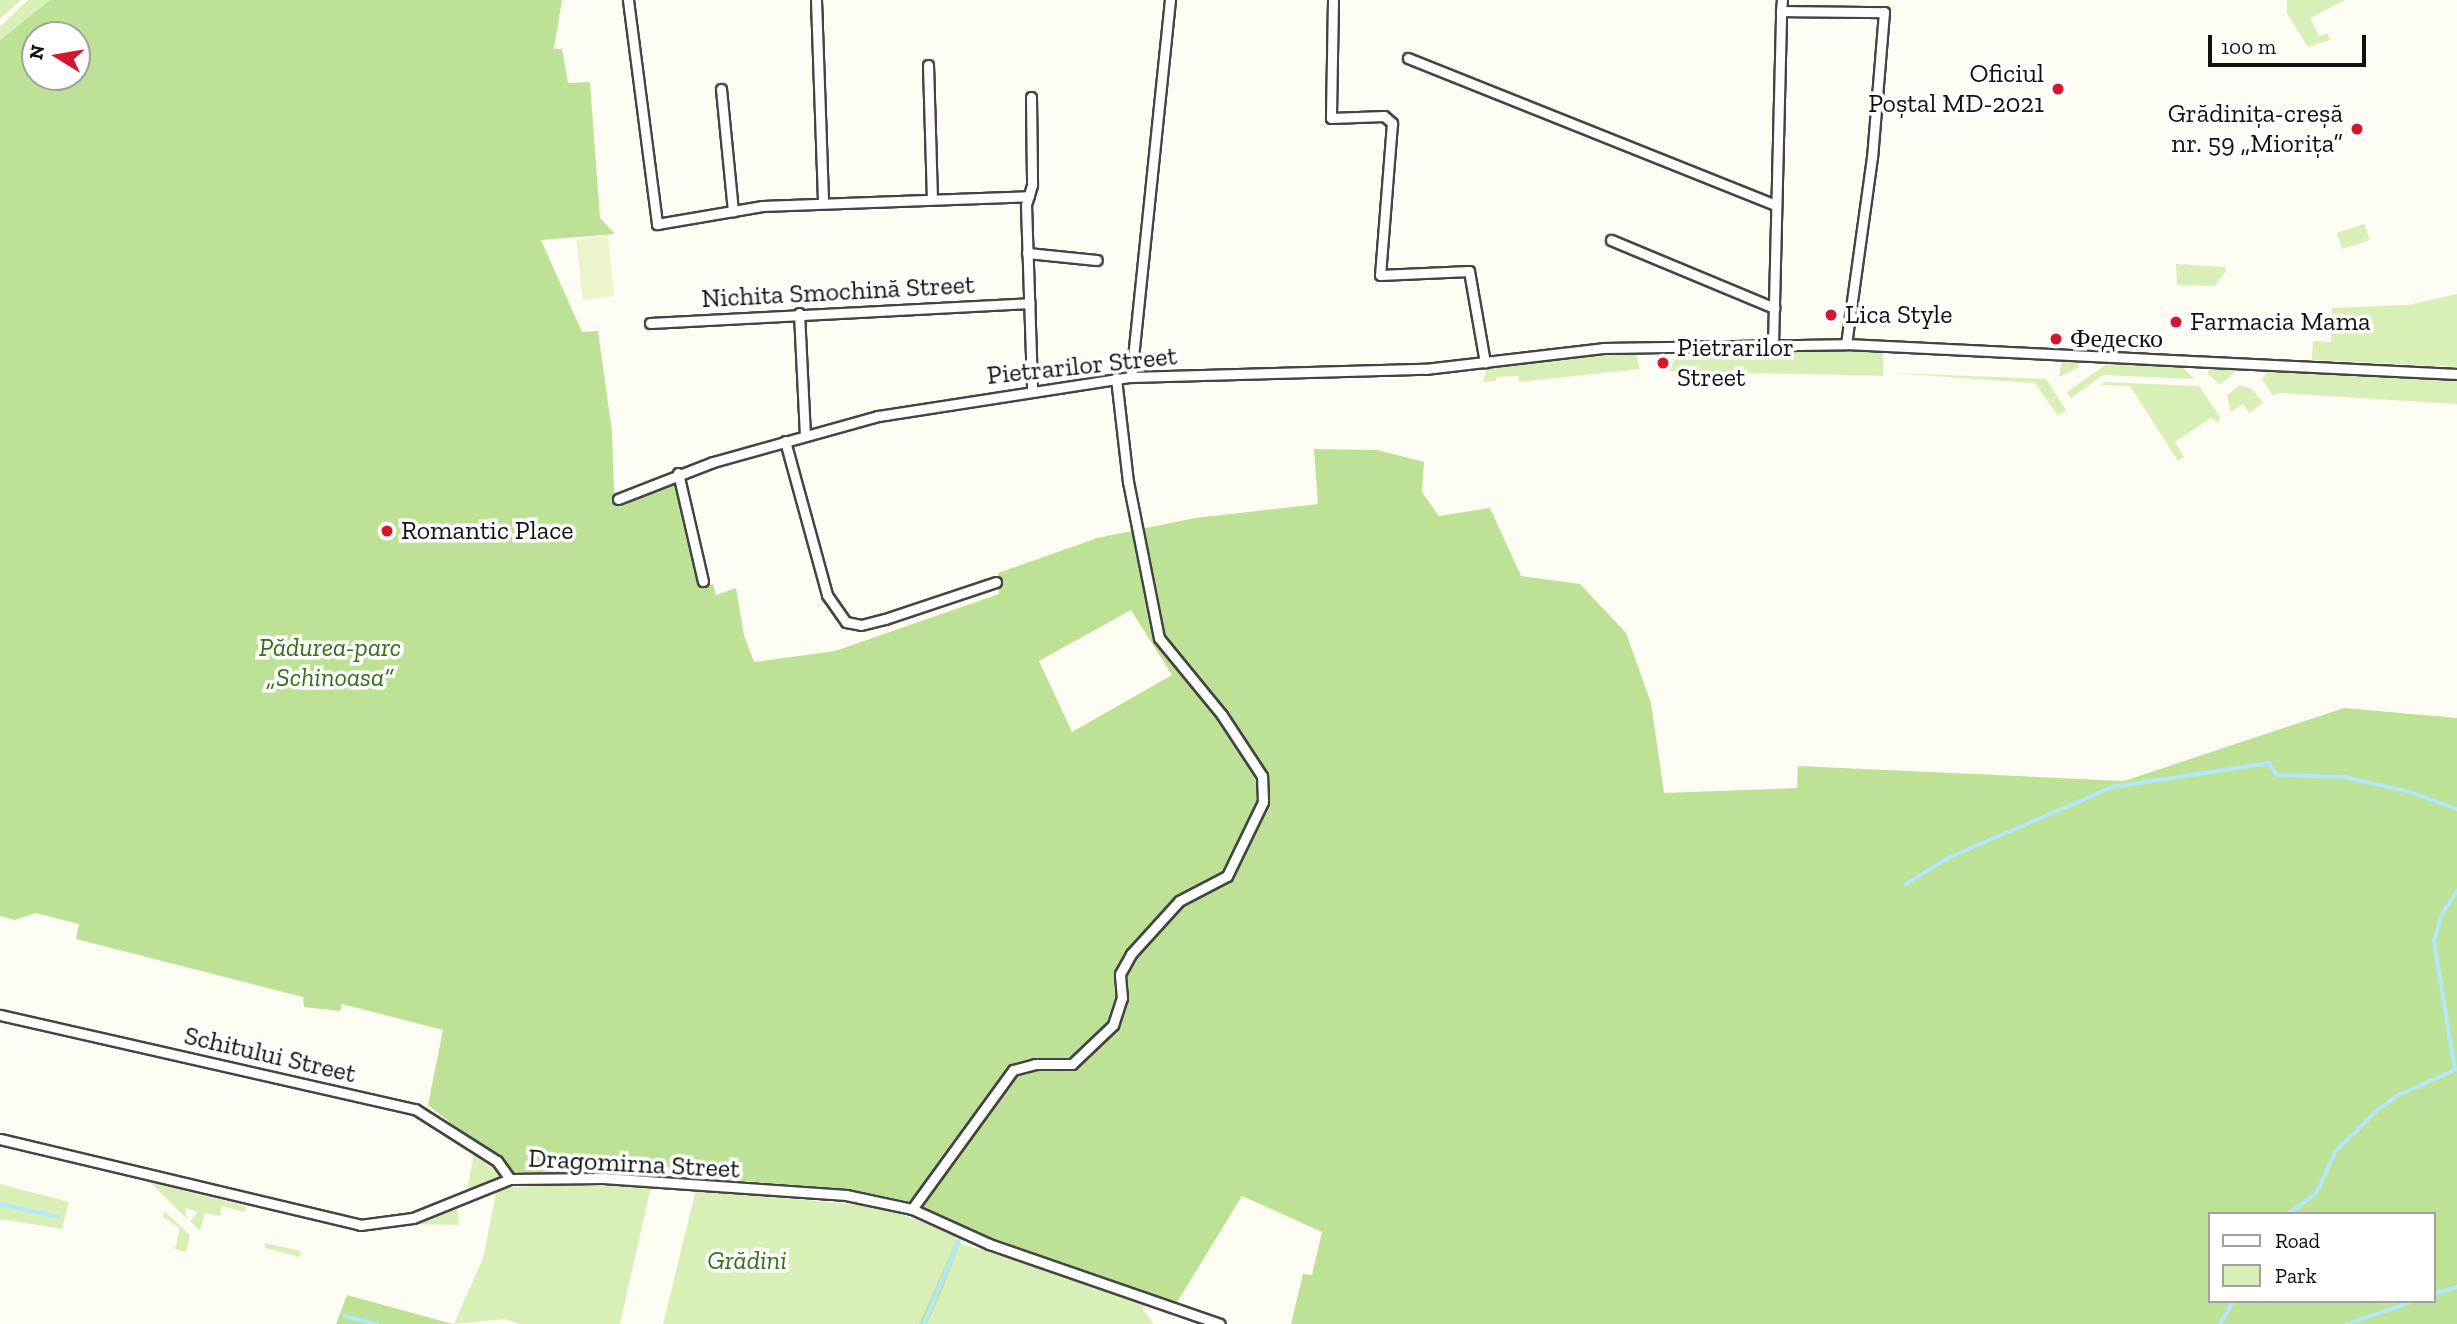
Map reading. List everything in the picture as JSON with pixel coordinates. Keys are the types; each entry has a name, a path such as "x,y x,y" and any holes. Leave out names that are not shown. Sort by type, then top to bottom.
{"street":[{"path":"628,0 657,224 733,211 823,203 1030,196"},
{"path":"816,0 823,203"},
{"path":"1131,377 1170,0"},
{"path":"1333,0 1331,118 1384,116 1392,123 1380,275 1469,271 1485,363"},
{"path":"1773,345 1782,0"},
{"path":"1781,11 1884,12 1872,157 1846,344"},
{"path":"1408,58 1776,205"},
{"path":"928,65 932,198"},
{"path":"722,89 733,211"},
{"path":"1031,97 1027,253 1032,390"},
{"path":"1611,240 1774,308"},
{"path":"1027,253 1097,260"},
{"name":"Nichita Smochină Street","path":"650,323 799,313 1029,303"},
{"path":"799,313 805,434"},
{"name":"Pietrarilor Street","path":"618,499 678,473 805,434 942,403 1116,378 1485,363 1604,348 1846,344 2457,374"},
{"path":"912,1209 1013,1070 1035,1064 1072,1064 1113,1026 1122,998 1120,974 1131,954 1179,901 1227,876 1263,802 1262,776 1222,715 1159,638 1128,482 1116,378"},
{"path":"785,441 827,595 846,622 860,625 885,619 996,582"},
{"path":"678,473 703,582"},
{"name":"Schitului Street","path":"0,1015 415,1109 496,1161 510,1179"},
{"name":"Dragomirna Street","path":"0,1139 360,1225 413,1218 510,1179 659,1181 846,1195 912,1209 989,1244 1220,1324"}],"green space":[{"path":"0,0 21,0 0,19"},
{"path":"28,0 50,0 0,40 0,27"},
{"name":"Pădurea-parc „Schinoasa“","path":"50,0 562,0 554,49 562,49 568,83 590,82 600,218 615,234 541,240 582,332 598,331 612,432 614,491 620,507 676,482 699,587 713,584 716,595 736,588 744,635 754,662 835,651 999,594 998,573 1097,538 1195,518 1318,504 1314,449 1377,450 1424,462 1422,492 1439,516 1490,508 1521,576 1580,584 1626,633 1651,703 1664,793 1797,788 1798,766 2124,781 2344,708 2457,718 2457,1324 1291,1324 1303,1274 1312,1275 1322,1232 1242,1196 1176,1304 971,1230 907,1201 849,1189 665,1175 517,1175 428,1105 443,1030 342,1004 340,1011 304,1007 303,997 76,939 79,924 36,913 15,920 0,916 0,40 21,23 21,91 91,91 91,21 24,21","holes":["1131,610 1172,675 1072,732 1039,661"]},
{"path":"2287,0 2345,0 2310,18 2319,36 2327,33 2330,40 2308,47 2287,13"},
{"path":"2364,224 2370,240 2342,249 2337,233"},
{"path":"608,236 614,296 583,300 576,240"},
{"path":"2176,264 2225,267 2226,271 2215,286 2177,285"},
{"path":"2457,294 2457,367 2312,360 2313,341 2331,342 2332,308 2408,305"},
{"path":"1635,350 1640,369 1519,382 1518,376 1496,377 1496,381 1483,382 1486,371 1495,367"},
{"path":"1685,350 1878,350 1883,353 1883,376 1664,371"},
{"path":"2078,360 2078,368 2059,377 2062,361"},
{"path":"2111,361 2181,365 2194,379 2103,375 2071,398 2067,392"},
{"path":"2209,366 2238,369 2220,385 2208,374"},
{"path":"2269,370 2457,381 2457,404 2278,393 2273,396 2262,379"},
{"path":"1891,373 2046,379 2066,410 2058,416 2035,383"},
{"path":"2105,382 2199,386 2220,417 2219,423 2211,418 2175,442 2184,457 2178,461 2130,386 2101,385"},
{"path":"2240,385 2252,389 2263,403 2249,413 2243,404 2231,412 2227,395"},
{"path":"474,1153 500,1173 496,1181 467,1191"},
{"path":"150,1182 245,1206 245,1212 222,1206 220,1216 205,1213 200,1231 190,1221 198,1212 185,1208 187,1219"},
{"path":"0,1184 69,1202 62,1229 0,1219"},
{"name":"Grădini","path":"559,1185 651,1187 620,1324 519,1324 505,1319 454,1324 483,1258 497,1188"},
{"name":"Grădini","path":"696,1190 882,1207 953,1234 957,1239 919,1324 663,1324"},
{"path":"469,1198 457,1207 459,1225 403,1224"},
{"path":"164,1211 190,1235 186,1252 175,1249 180,1228 163,1217"},
{"path":"957,1239 960,1243 941,1293 927,1324 919,1324"},
{"path":"265,1243 301,1251 300,1257 265,1248"},
{"path":"960,1243 1144,1302 1143,1310 1154,1324 927,1324"},
{"path":"347,1295 453,1324 336,1324"}],"waterway":[{"path":"1906,884 1948,858 2113,787 2269,763 2277,775 2344,777 2410,792 2457,809"},
{"path":"2291,1212 2316,1194 2336,1151 2378,1110 2399,1095 2455,1070 2434,942 2441,916 2457,891"},
{"path":"0,1204 58,1217"},
{"path":"924,1324 960,1238"},
{"path":"2436,1293 2457,1287"},
{"path":"2220,1324 2233,1303"},
{"path":"2347,1324 2408,1303"},
{"path":"345,1316 377,1324"}],"place":[{"name":"Oficiul Poștal MD-2021","path":"2058,89"},
{"name":"Grădinița-creșă nr. 59 „Miorița”","path":"2357,129"},
{"name":"Lica Style","path":"1831,315"},
{"name":"Farmacia Mama","path":"2176,322"},
{"name":"Федеско","path":"2056,339"},
{"name":"Pietrarilor Street","path":"1663,363"},
{"name":"Romantic Place","path":"387,531"}]}
